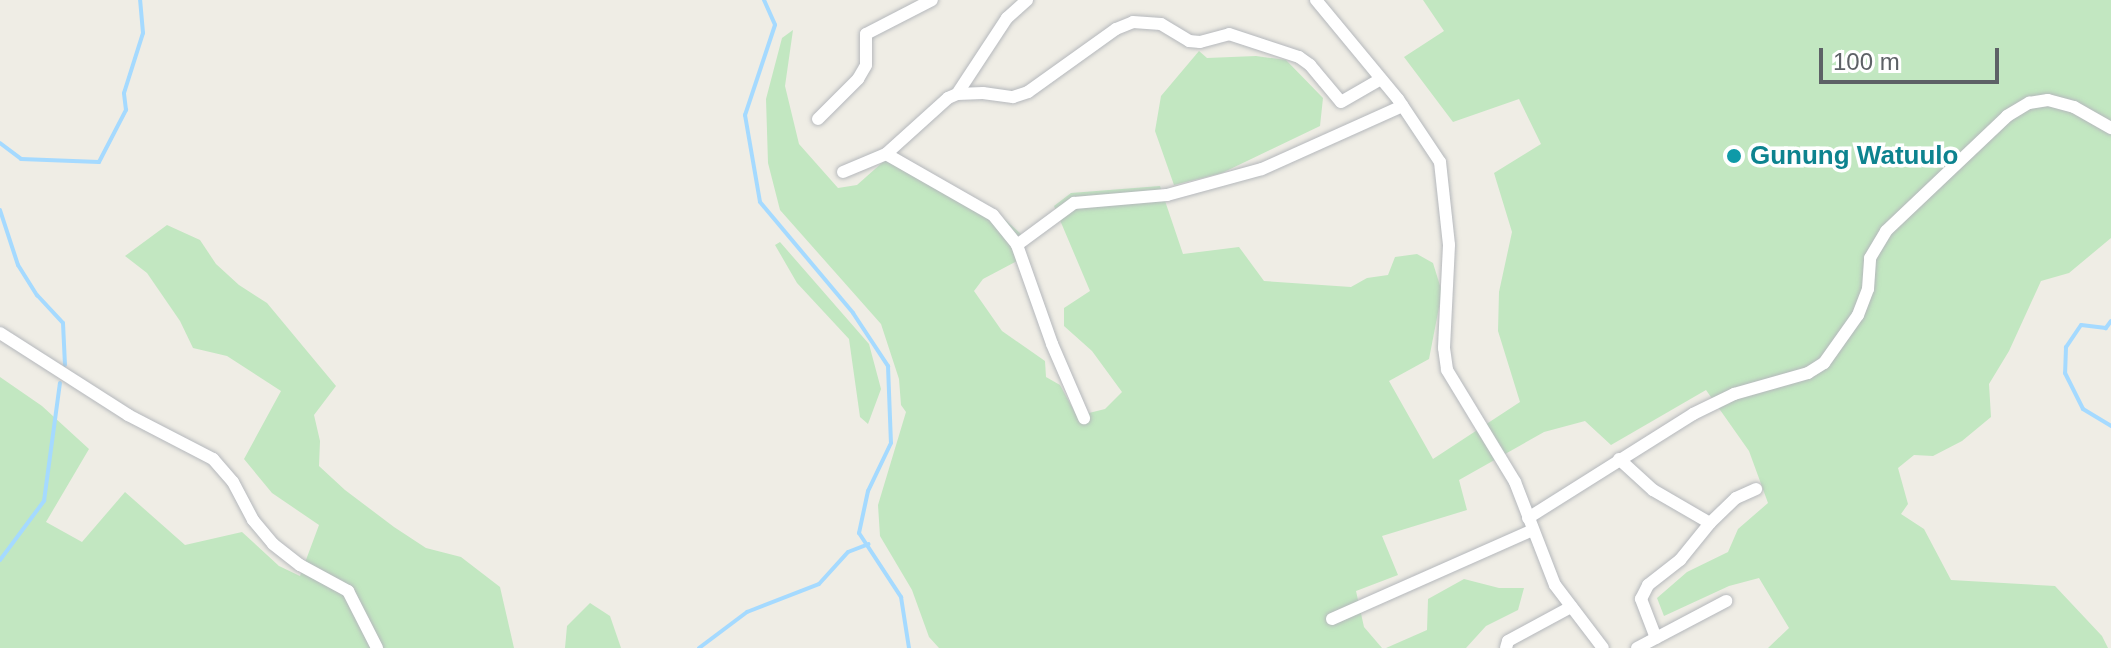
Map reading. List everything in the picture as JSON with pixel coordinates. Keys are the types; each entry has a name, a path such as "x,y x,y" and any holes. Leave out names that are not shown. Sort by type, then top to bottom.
{"street":[{"path":"818,119 858,79 866,65 866,34 932,0"},
{"path":"843,172 886,154 937,106 957,94 1007,18 1027,0"},
{"path":"1316,0 1427,138 1443,170 1449,245 1444,348 1447,370 1510,474 1555,585 1603,648"},
{"path":"957,94 1013,97 1028,92 1116,29 1143,21 1161,24 1189,41 1200,42 1229,34 1299,57 1310,65 1341,102 1381,79"},
{"path":"1332,619 1531,524 1619,459 1734,394 1808,373 1824,363 1858,315 1868,289 1870,258 1886,231 2007,116 2029,103 2048,100 2074,107 2111,128"},
{"path":"1017,245 1074,203 1109,197 1167,195 1249,173 1402,106"},
{"path":"886,154 983,208 1017,245 1052,344 1084,418"},
{"path":"0,333 128,415 213,459 233,482 253,520 273,544 300,565 348,591 377,648"},
{"path":"1619,459 1653,490 1710,523"},
{"path":"1656,638 1641,599 1648,585 1680,560 1710,523 1736,498 1756,489"},
{"path":"1637,648 1726,601"},
{"path":"1506,648 1508,641 1571,607"}],"green space":[{"path":"1423,0 2111,0 2111,238 2069,273 2041,281 2009,351 1989,384 1991,417 1962,441 1933,456 1914,455 1898,468 1908,504 1901,514 1924,529 1951,580 2055,586 2102,636 2108,648 1768,648 1789,628 1759,578 1729,586 1664,616 1657,598 1687,572 1728,552 1738,529 1768,503 1749,451 1706,390 1611,445 1585,421 1544,432 1459,480 1467,510 1382,536 1398,575 1356,591 1364,627 1382,648 939,648 929,637 912,590 880,536 878,505 906,412 901,405 899,379 881,324 780,210 768,163 766,99 782,38 793,30 785,86 799,144 838,188 857,185 893,153 959,189 1001,216 1021,234 1009,243 1017,261 983,279 974,291 1002,331 1045,361 1046,377 1060,385 1077,416 1105,409 1122,392 1092,351 1064,326 1064,308 1090,291 1054,206 1071,193 1160,186 1183,254 1239,247 1264,281 1351,287 1367,278 1388,275 1395,257 1417,254 1433,263 1442,292 1429,359 1389,381 1433,459 1520,402 1498,331 1499,292 1512,232 1494,173 1541,144 1519,99 1453,122 1404,57 1444,31"},
{"path":"1199,51 1207,58 1256,56 1286,60 1323,98 1320,126 1222,173 1174,185 1155,131 1161,96"},
{"path":"167,225 200,240 216,264 239,285 267,303 336,386 314,415 320,441 319,466 394,527 426,548 461,557 500,587 514,648 0,648 0,377 42,406 89,449 46,522 82,542 125,492 185,545 242,532 279,566 300,576 319,525 272,493 244,459 281,391 227,356 193,348 180,321 147,273 125,256"},
{"path":"780,242 869,344 881,389 868,424 860,417 849,339 797,283 775,245"},
{"path":"1464,579 1499,588 1524,588 1518,610 1486,626 1466,648 1386,648 1427,630 1428,599"},
{"path":"590,603 610,616 621,648 565,648 567,626"}],"waterway":[{"path":"0,143 21,159 99,162 126,110 124,93 143,33 140,0"},
{"path":"764,0 775,25 745,115 760,202 853,313 888,366 891,443 868,491 859,533 901,597 909,648"},
{"path":"0,210 18,265 37,295 63,323 65,365"},
{"path":"2111,321 2106,328 2081,325 2066,347 2065,373 2083,409 2111,426"},
{"path":"0,560 44,501 60,383"},
{"path":"699,648 747,612 819,584 848,552 869,544"}],"place":[{"name":"Gunung Watuulo","path":"1734,156"}]}
